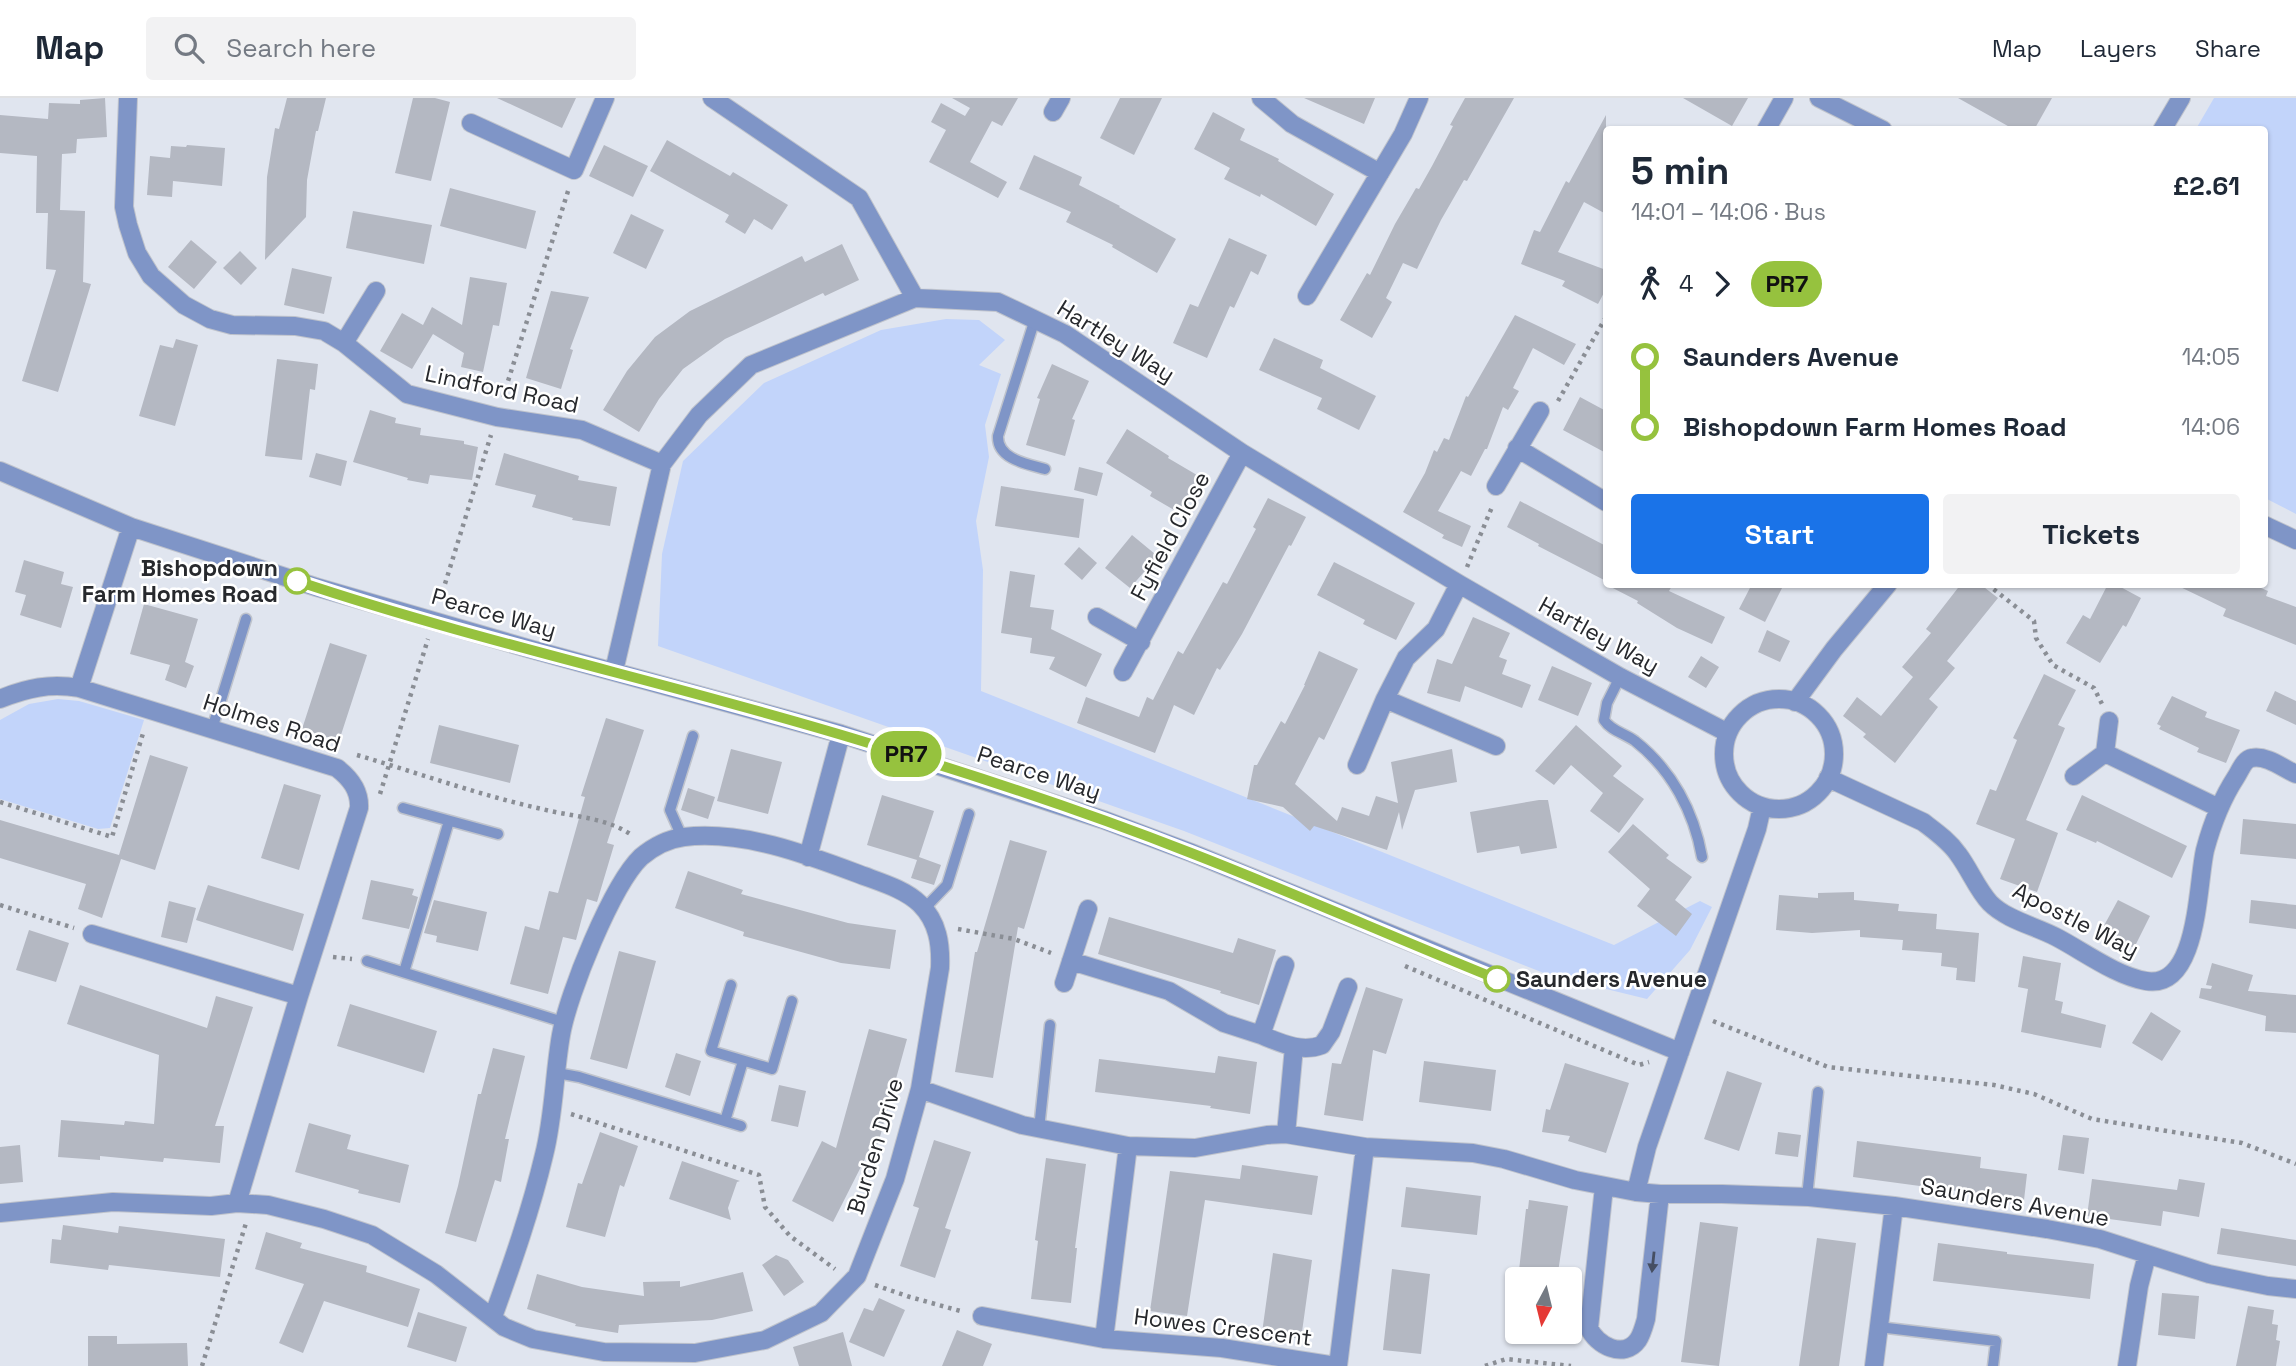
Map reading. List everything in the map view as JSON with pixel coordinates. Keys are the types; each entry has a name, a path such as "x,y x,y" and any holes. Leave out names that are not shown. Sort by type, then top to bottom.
{"street":[{"name":"Lindford Road","path":"128,98 124,207 137,253 151,276 184,305 232,325 295,326 324,331 344,343 407,394 497,417 582,430 662,464"},
{"path":"471,123 574,170 605,98"},
{"path":"712,98 859,198 915,298"},
{"path":"1261,98 1292,124 1380,173"},
{"path":"1307,296 1403,134 1419,98"},
{"path":"1768,126 1784,98"},
{"path":"1819,98 1875,126"},
{"path":"2164,126 2180,98"},
{"path":"344,343 376,291"},
{"name":"Hartley Way","path":"614,671 662,464 699,415 751,365 915,298 998,302 1065,334 1242,453 1459,584 1620,677 1728,733"},
{"path":"1496,486 1540,411"},
{"path":"1517,448 1603,500"},
{"name":"Fyfield Close","path":"1124,672 1242,453"},
{"name":"Pearce Way","path":"0,471 131,527 433,622 841,734 1104,820 1192,853 1680,1052"},
{"path":"79,688 131,527"},
{"path":"2268,527 2296,540"},
{"path":"1357,765 1406,658 1436,629 1459,584"},
{"path":"1795,702 1834,649 1885,588"},
{"path":"1097,617 1141,642"},
{"name":"Holmes Road","path":"0,699 18,691 44,685 79,688 337,768 347,775 357,791 359,808 299,996 244,1203"},
{"path":"1385,699 1496,746"},
{"path":"1768,700 1795,702 1818,716 1826,727 1834,752 1828,779 1819,792 1807,802 1793,808 1777,810 1762,807 1748,800 1728,777 1724,763 1728,733 1744,711 1756,704 1768,700"},
{"path":"2074,776 2105,753 2109,721"},
{"path":"808,857 841,734"},
{"path":"2105,753 2219,807"},
{"name":"Apostle Way","path":"1828,779 1923,822 1936,831 1959,855 1979,889 2000,912 2147,982 2170,978 2178,970 2186,954 2193,928 2204,853 2219,807 2247,760 2253,757 2263,758 2296,774"},
{"path":"1636,1192 1647,1147 1757,829 1762,807"},
{"name":"Burden Drive","path":"244,1203 324,1219 372,1236 408,1255 504,1326 533,1339 627,1359 695,1353 765,1340 821,1312 857,1276 895,1179 920,1090 940,968 941,951 935,927 924,909 908,895 883,883 808,857 738,839 682,837 656,846 635,864 613,900 586,957 563,1022 545,1154 493,1317"},
{"path":"1064,983 1088,909"},
{"path":"92,934 299,996"},
{"path":"1071,961 1169,991 1224,1023 1294,1047 1314,1048 1326,1040 1348,987"},
{"path":"1261,1035 1285,965"},
{"path":"1286,1134 1294,1047"},
{"name":"Saunders Avenue","path":"920,1090 991,1116 1039,1129 1128,1146 1195,1148 1286,1134 1365,1147 1473,1153 1504,1158 1604,1187 1636,1192 1660,1195 1807,1197 1894,1206 2087,1236 2209,1274 2296,1289"},
{"name":"Howes Crescent","path":"1104,1339 1128,1146"},
{"name":"Howes Crescent","path":"982,1316 1021,1321 1104,1339 1222,1348 1337,1366 1365,1147"},
{"path":"1604,1187 1589,1328 1598,1343 1613,1357 1637,1342 1644,1326 1660,1195"},
{"path":"0,1213 113,1202 211,1206 244,1203"},
{"path":"1874,1366 1894,1206"},
{"path":"2127,1366 2139,1286 2147,1255"}],"lane":[{"path":"1035,319 998,436 998,444 1005,454 1045,470"},
{"path":"212,729 246,619"},
{"path":"1620,677 1607,703 1604,720 1608,726 1634,740 1678,790 1697,829 1702,857"},
{"path":"682,837 670,810 693,736"},
{"path":"404,807 498,834"},
{"path":"924,909 947,885 969,814"},
{"path":"404,972 449,821"},
{"path":"367,961 563,1022"},
{"path":"731,985 711,1051 772,1069 792,1001"},
{"path":"1039,1129 1050,1025"},
{"path":"725,1121 743,1061"},
{"path":"557,1073 579,1077 741,1126"},
{"path":"1807,1197 1818,1092"},
{"path":"1879,1327 1996,1340 1993,1366"}],"path":[{"path":"378,800 574,170"},
{"path":"1540,411 1553,408 1603,322"},
{"path":"1459,584 1494,502 1496,486"},
{"path":"1992,588 2034,621 2036,638 2053,665 2094,688 2109,721"},
{"path":"0,802 112,837 150,709"},
{"path":"337,768 349,752 530,806 618,827 632,834 649,851"},
{"path":"0,905 92,934"},
{"path":"935,927 1014,939 1071,961"},
{"path":"331,957 335,944"},
{"path":"313,949 331,957 367,961"},
{"path":"1694,1012 1731,1030 1828,1068 1994,1085 2034,1094 2092,1119 2242,1143 2296,1164"},
{"path":"553,1108 759,1175 765,1208 790,1236 832,1268 910,1297 982,1316"},
{"path":"202,1366 244,1203"},
{"path":"1485,1366 1506,1359 1571,1366"}],"shaded area":[{"path":"2214,98 2296,98 2296,514 2268,500 2268,126 2198,126"},
{"path":"946,319 979,320 1005,340 979,365 1001,374 985,425 989,457 976,521 983,570 981,691 1614,945 1700,901 1712,907 1690,950 1647,999 1549,975 1184,831 658,646 662,554 683,461 764,383 881,330"},
{"path":"58,699 79,701 144,720 110,828 98,829 0,799 0,720 29,704"}],"building":[{"path":"105,98 107,137 77,139 76,153 62,154 60,210 85,211 83,282 91,284 58,392 22,381 56,270 46,269 48,213 36,213 37,156 0,153 0,115 48,119 49,103 80,104 80,100"},
{"path":"287,98 326,98 316,131 307,180 306,217 265,260 267,177 275,128 279,129"},
{"path":"413,98 435,98 450,102 431,181 395,173"},
{"path":"497,98 576,98 562,128"},
{"path":"952,98 1018,98 1002,126 992,121 970,162 1007,182 998,198 929,162 946,130 931,122 941,103 965,116 970,108"},
{"path":"1120,98 1162,98 1134,155 1100,138"},
{"path":"1304,98 1375,98 1364,124"},
{"path":"1465,98 1514,98 1467,181 1464,180 1441,220 1417,269 1403,263 1386,298 1392,302 1372,338 1340,320 1367,273 1370,275 1395,224 1432,166"},
{"path":"1683,98 1748,98 1732,126"},
{"path":"1958,98 2052,98 2036,126 2008,126"},
{"path":"1213,112 1245,129 1240,140 1279,159 1278,161 1334,194 1316,226 1261,194 1260,197 1224,179 1230,168 1194,149"},
{"path":"1606,115 1606,126 1603,126 1603,212 1584,202 1558,252 1603,269 1603,295 1598,304 1562,286 1565,281 1521,264 1534,230 1540,232 1566,181 1569,183"},
{"path":"667,140 730,176 733,172 788,205 772,230 754,219 745,234 725,222 729,215 650,171"},
{"path":"604,145 648,166 633,197 589,176"},
{"path":"171,146 225,148 222,186 173,181 172,197 147,195 150,156 170,158"},
{"path":"1034,155 1082,177 1079,185 1176,239 1157,273 1112,247 1113,245 1066,222 1071,212 1019,189"},
{"path":"450,188 536,211 526,249 440,226"},
{"path":"353,211 432,225 424,264 346,248"},
{"path":"631,214 664,230 646,269 613,253"},
{"path":"1229,238 1267,255 1258,275 1251,271 1234,308 1230,306 1207,358 1173,343 1190,304 1198,307"},
{"path":"191,240 217,262 194,289 168,267"},
{"path":"842,244 859,280 825,296 823,293 725,339 683,369 659,399 639,432 603,410 627,371 655,337 690,311 802,256 805,262"},
{"path":"240,251 257,268 241,285 223,268"},
{"path":"292,268 332,277 324,314 284,305"},
{"path":"470,277 507,283 499,326 493,325 483,372 461,367 464,353 433,334 412,369 380,351 402,313 423,325 432,307 462,325"},
{"path":"551,291 589,297 570,349 573,350 561,389 526,378"},
{"path":"1515,315 1576,344 1564,365 1533,348 1513,388 1519,391 1508,410 1503,407 1487,449 1471,476 1461,471 1438,511 1471,526 1462,547 1442,538 1444,535 1403,512 1425,473 1434,450 1437,452 1444,438 1449,440 1466,396 1468,397"},
{"path":"1274,338 1323,360 1320,368 1376,396 1359,430 1317,409 1322,398 1259,370"},
{"path":"176,339 198,345 175,426 139,416 160,345 173,348"},
{"path":"277,359 318,364 315,390 310,389 302,460 265,456"},
{"path":"1052,364 1089,381 1072,419 1075,420 1065,456 1026,445 1040,399 1037,398"},
{"path":"1580,397 1603,409 1603,451 1563,430"},
{"path":"370,410 396,418 395,423 421,428 420,435 464,441 464,444 478,447 472,480 430,475 428,484 353,462"},
{"path":"1127,429 1202,478 1181,514 1150,496 1152,492 1106,463"},
{"path":"316,453 347,461 341,486 309,477"},
{"path":"504,453 579,476 578,480 617,487 610,526 572,520 573,518 532,507 536,495 495,485"},
{"path":"1079,467 1103,473 1097,496 1074,490"},
{"path":"1001,486 1084,499 1079,538 995,526"},
{"path":"1268,498 1306,517 1242,634 1220,670 1217,668 1194,715 1174,705 1155,753 1077,723 1086,697 1139,717 1147,697 1153,700 1178,651 1183,654 1223,582 1227,584 1256,529 1253,527"},
{"path":"1520,501 1603,544 1603,579 1538,546 1539,544 1507,527"},
{"path":"1132,535 1161,559 1148,575 1144,572 1130,588 1105,568"},
{"path":"1079,547 1097,563 1082,580 1064,564"},
{"path":"24,560 64,572 61,584 73,587 61,628 20,615 26,595 15,592"},
{"path":"1334,562 1415,603 1396,640 1363,624 1365,620 1317,595"},
{"path":"1010,571 1035,575 1030,607 1054,610 1051,629 1102,654 1086,687 1049,669 1055,657 1030,653 1032,638 1001,633"},
{"path":"1613,588 1671,588 1669,591 1725,617 1712,644 1677,628 1637,603 1638,601"},
{"path":"1750,588 1782,588 1765,622 1739,609"},
{"path":"1958,588 1985,588 1998,598 1947,661 1955,668 1929,699 1938,707 1895,763 1863,737 1866,734 1843,716 1857,697 1881,716 1913,677 1902,667 1931,633 1926,629"},
{"path":"2106,588 2122,588 2141,598 2126,627 2123,625 2100,663 2066,643 2083,615 2090,619"},
{"path":"2182,588 2261,588 2268,591 2266,596 2296,607 2296,645 2223,616 2226,609"},
{"path":"144,604 198,619 185,662 194,666 186,688 165,680 170,665 130,654"},
{"path":"1473,617 1510,633 1499,657 1507,660 1502,674 1531,685 1522,708 1465,686 1460,702 1427,693 1437,659 1452,664"},
{"path":"1767,630 1790,641 1780,662 1758,652"},
{"path":"330,643 367,655 339,741 302,729"},
{"path":"1319,651 1358,669 1324,740 1319,737 1295,784 1337,821 1342,807 1369,816 1376,796 1398,803 1391,762 1452,749 1457,782 1415,790 1402,830 1399,812 1387,850 1314,826 1310,831 1283,807 1247,799 1254,765 1257,765 1281,721 1285,724"},
{"path":"1701,656 1719,667 1706,688 1688,677"},
{"path":"1552,666 1592,683 1578,716 1538,700"},
{"path":"2044,674 2076,690 2058,725 2065,728 2026,820 2058,833 2037,892 2000,879 2015,839 1976,824 1990,789 1996,791 2017,740 2013,738"},
{"path":"2275,691 2296,701 2296,725 2266,711"},
{"path":"2172,696 2207,712 2205,717 2240,730 2226,763 2197,752 2199,748 2159,729 2161,726 2157,724"},
{"path":"606,718 644,730 607,843 614,845 597,902 587,899 576,940 563,937 548,994 510,984 525,926 539,930 549,891 558,893 585,797 581,796"},
{"path":"439,725 519,745 510,783 430,763"},
{"path":"1576,725 1622,766 1613,776 1644,799 1619,833 1590,811 1603,793 1571,765 1554,785 1535,771"},
{"path":"731,749 782,762 768,814 717,801"},
{"path":"150,755 188,767 155,870 121,859 102,918 78,909 86,884 0,858 0,820 119,855"},
{"path":"284,784 321,795 299,870 261,858"},
{"path":"688,788 715,797 708,819 681,810"},
{"path":"882,795 934,811 919,857 941,865 934,885 911,878 917,860 867,845"},
{"path":"2082,795 2187,846 2172,878 2097,841 2096,843 2066,830"},
{"path":"1548,800 1557,848 1521,854 1519,846 1477,853 1470,812"},
{"path":"2243,819 2296,824 2296,859 2240,854"},
{"path":"1633,824 1669,855 1666,858 1692,877 1675,900 1692,914 1676,936 1637,906 1650,889 1608,852"},
{"path":"1010,840 1047,851 1024,929 1018,927 993,1078 955,1072 975,952"},
{"path":"688,871 743,890 741,894 848,923 896,930 890,969 841,963 743,936 744,932 675,908"},
{"path":"371,880 414,889 412,895 418,897 409,929 362,919"},
{"path":"208,885 304,914 293,951 196,920"},
{"path":"1854,892 1854,900 1899,904 1898,911 1937,914 1936,929 1979,933 1975,982 1956,980 1957,968 1941,966 1942,953 1902,950 1903,940 1860,937 1860,930 1812,933 1776,930 1779,895 1818,898 1818,893"},
{"path":"434,900 487,912 478,951 436,942 437,936 424,933"},
{"path":"2118,900 2150,916 2134,948 2101,931"},
{"path":"2251,900 2296,905 2296,929 2249,923"},
{"path":"169,901 196,908 187,943 161,937"},
{"path":"1109,917 1233,953 1238,938 1276,950 1259,1005 1098,954"},
{"path":"29,930 69,943 56,982 16,970"},
{"path":"619,951 656,961 627,1069 590,1059"},
{"path":"2023,956 2061,963 2055,1000 2063,1002 2061,1013 2106,1025 2101,1048 2021,1032 2028,989 2018,987"},
{"path":"2212,963 2253,975 2248,991 2296,995 2296,1033 2265,1031 2266,1016 2199,998 2201,988 2211,989 2212,986 2206,985"},
{"path":"80,985 207,1028 216,996 253,1007 215,1126 224,1126 220,1163 164,1158 163,1162 100,1156 100,1160 58,1157 61,1120 124,1125 125,1121 154,1124 159,1055 67,1024"},
{"path":"1366,987 1403,999 1386,1054 1373,1050 1363,1121 1324,1115 1332,1063 1341,1064"},
{"path":"350,1004 437,1031 424,1073 337,1046"},
{"path":"2151,1012 2181,1031 2162,1061 2132,1043"},
{"path":"869,1029 907,1039 878,1144 873,1143 833,1222 792,1201 822,1141 836,1148"},
{"path":"493,1048 525,1056 505,1139 509,1139 501,1182 495,1180 476,1242 445,1233 478,1094 481,1094"},
{"path":"676,1053 701,1061 690,1096 665,1087"},
{"path":"1218,1056 1257,1062 1250,1114 1210,1108 1211,1106 1095,1092 1099,1059 1215,1073"},
{"path":"1424,1061 1496,1070 1491,1111 1419,1102"},
{"path":"1565,1063 1629,1083 1606,1153 1568,1141 1570,1136 1542,1132 1546,1109 1550,1110"},
{"path":"1727,1071 1762,1083 1739,1151 1704,1139"},
{"path":"779,1085 806,1091 798,1127 771,1121"},
{"path":"309,1123 351,1135 347,1149 409,1165 400,1203 358,1193 359,1190 295,1172"},
{"path":"600,1132 638,1146 624,1187 620,1185 605,1237 566,1227 578,1183 582,1184"},
{"path":"1778,1132 1801,1135 1798,1157 1775,1154"},
{"path":"2063,1135 2089,1138 2084,1174 2058,1170"},
{"path":"934,1140 971,1152 945,1228 951,1230 935,1278 900,1266 919,1208 913,1206"},
{"path":"1857,1141 1981,1157 1980,1168 2027,1174 2024,1200 1853,1177"},
{"path":"20,1145 23,1182 0,1184 0,1147"},
{"path":"1046,1158 1086,1164 1071,1303 1031,1299 1038,1241 1035,1240"},
{"path":"682,1161 740,1181 737,1182 728,1208 731,1220 669,1199"},
{"path":"1242,1165 1318,1176 1312,1215 1205,1200 1187,1316 1150,1311 1170,1171 1240,1179"},
{"path":"2092,1179 2177,1190 2179,1179 2205,1183 2199,1217 2163,1211 2161,1226 2087,1216"},
{"path":"1406,1187 1481,1196 1477,1235 1401,1227"},
{"path":"1529,1200 1568,1206 1559,1267 1519,1267"},
{"path":"1700,1222 1738,1227 1719,1366 1681,1362"},
{"path":"63,1225 118,1233 119,1226 225,1239 220,1277 109,1265 108,1270 50,1263 52,1239 61,1240"},
{"path":"2221,1228 2296,1240 2296,1266 2217,1254"},
{"path":"266,1232 302,1243 300,1248 367,1266 366,1272 420,1289 408,1327 324,1301 303,1353 279,1343 304,1284 255,1269"},
{"path":"1817,1238 1856,1243 1839,1366 1799,1366"},
{"path":"1938,1243 2094,1264 2090,1299 1933,1281"},
{"path":"1273,1253 1312,1260 1301,1339 1262,1333"},
{"path":"776,1255 788,1260 804,1282 784,1296 762,1265"},
{"path":"1392,1269 1430,1274 1421,1354 1383,1350"},
{"path":"743,1272 753,1311 712,1320 619,1325 618,1333 575,1326 576,1324 527,1309 537,1274 582,1287 644,1296 643,1282 680,1281 680,1287"},
{"path":"2162,1293 2199,1296 2195,1339 2158,1335"},
{"path":"879,1298 905,1310 884,1357 849,1342 864,1308 873,1311"},
{"path":"2248,1306 2274,1310 2272,1324 2278,1325 2276,1340 2280,1341 2276,1366 2236,1366"},
{"path":"418,1312 467,1327 456,1362 407,1347"},
{"path":"957,1330 992,1344 983,1366 942,1366"},
{"path":"843,1332 852,1366 799,1366 793,1347"},
{"path":"88,1336 117,1336 117,1344 187,1343 188,1366 88,1366"}],"bus line":[{"name":"PR7","path":"297,581 433,622 841,734 1104,820 1192,853 1497,979"}],"place":[{"name":"Bishopdown Farm Homes Road","path":"297,581"},
{"name":"Saunders Avenue","path":"1497,979"}]}
